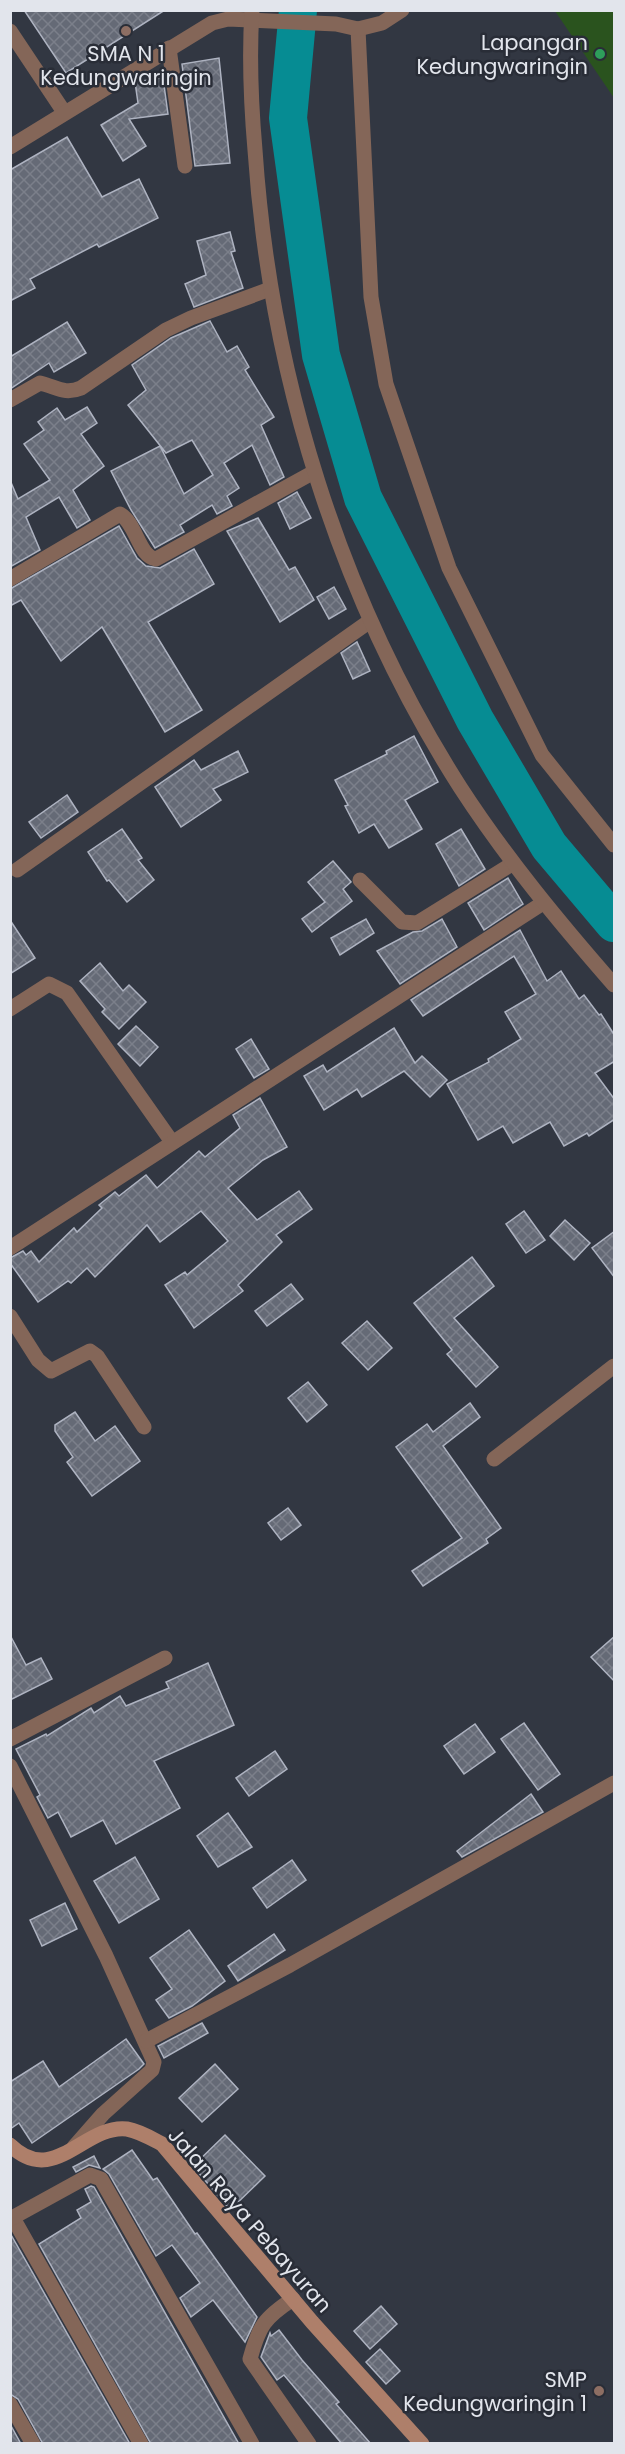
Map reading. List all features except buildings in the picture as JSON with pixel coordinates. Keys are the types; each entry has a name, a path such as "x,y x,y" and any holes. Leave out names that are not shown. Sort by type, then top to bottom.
{"main road":[{"name":"Jalan Raya Pebayuran","path":"10,2145 24,2157 37,2160 69,2153 101,2133 125,2129 145,2135 162,2144 293,2299 422,2444"}],"street":[{"path":"10,147 212,23 251,15 270,21 311,24 335,17 358,30 382,23 402,10"},
{"path":"251,15 251,101 258,200 270,289 289,380 314,472 370,621 436,748 512,864 615,986"},
{"path":"358,30 371,297 386,384 449,568 542,755 615,844"},
{"path":"10,31 64,112"},
{"path":"169,48 185,166"},
{"path":"10,400 40,383 62,392 71,392 81,388 166,330 190,318 270,289"},
{"path":"10,579 120,514 129,520 148,555 156,559 314,472"},
{"path":"17,870 370,621"},
{"path":"360,880 402,922 417,923 512,864"},
{"path":"10,1248 543,903"},
{"path":"10,1009 49,984 67,993 172,1142"},
{"path":"10,1316 38,1360 51,1371 90,1352 98,1356 144,1427"},
{"path":"494,1459 615,1366"},
{"path":"10,1739 165,1658"},
{"path":"10,1766 146,2041 154,2062 152,2070 103,2114 69,2153"},
{"path":"146,2041 290,1965 615,1783"},
{"path":"141,2444 12,2218 90,2175 101,2179 252,2444"},
{"path":"293,2299 270,2314 257,2331 250,2359 309,2444"},
{"path":"10,2403 33,2444"}],"green space":[{"name":"Lapangan Kedungwaringin","path":"555,11 614,11 614,98"}],"waterway":[{"path":"298,10 288,118 321,355 363,498 475,720 549,846 614,923"}],"place":[{"name":"SMA N 1 Kedungwaringin","path":"126,31"},
{"name":"Lapangan Kedungwaringin","path":"600,54"},
{"name":"SMP Kedungwaringin 1","path":"599,2391"}]}
